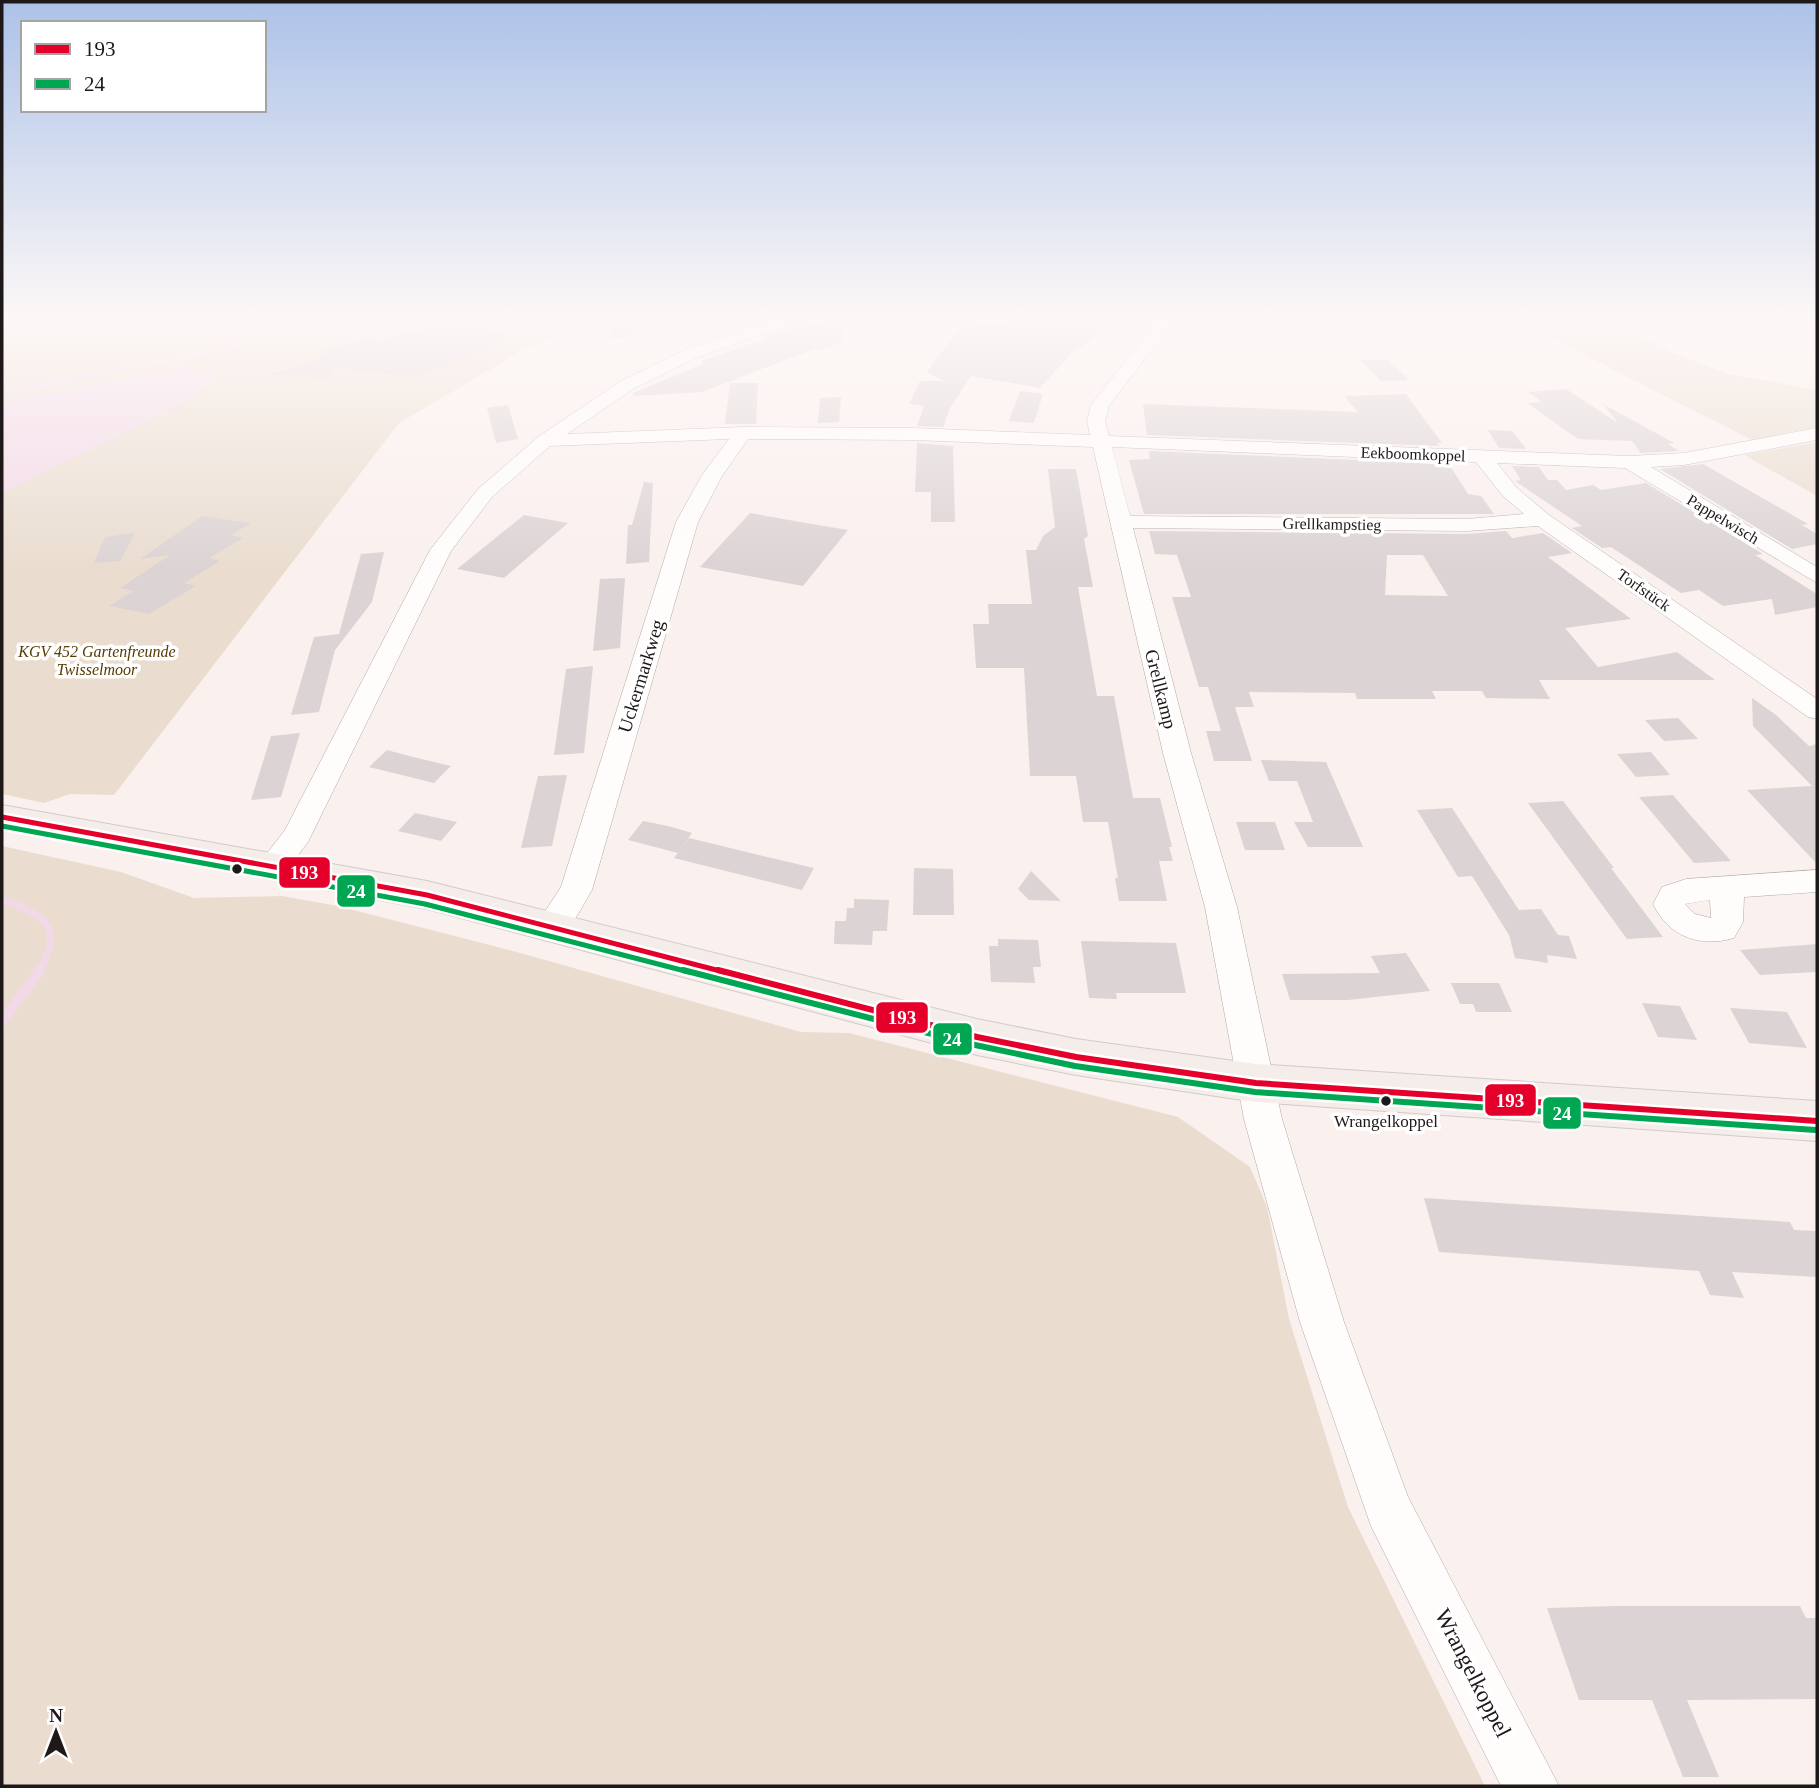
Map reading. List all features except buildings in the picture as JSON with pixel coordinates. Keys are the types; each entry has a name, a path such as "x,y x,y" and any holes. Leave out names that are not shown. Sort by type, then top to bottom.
{"main road":[{"path":"2,817 362,882 552,925 977,1037 1076,1057 1256,1083 1817,1121"}],"street":[{"path":"272,866 297,835 441,550 485,493 545,441 606,399"},
{"name":"Grellkamp","path":"1104,399 1100,405 1097,421 1099,441 1123,522 1177,753 1221,907 1256,1083"},
{"name":"Eekboomkoppel","path":"545,441 743,433 913,434 1629,462 1684,458 1817,434"},
{"name":"Uckermarkweg","path":"552,925 576,890 687,522 712,475 743,433"},
{"name":"Torfstück","path":"1482,457 1510,492 1542,519 1817,710"},
{"name":"Pappelwisch","path":"1629,462 1817,576"},
{"name":"Grellkampstieg","path":"1123,522 1467,525 1542,519"},
{"path":"1735,887 1817,881"},
{"name":"Wrangelkoppel","path":"1256,1083 1272,1153 1322,1322 1388,1509 1531,1786"}],"green space":[{"name":"KGV 452 Gartenfreunde Twisselmoor","path":"2,399 439,399 399,423 114,795 70,794 44,803 2,794"},
{"path":"1672,399 1817,399 1817,427 1752,440"},
{"path":"1817,442 1817,496 1744,455"},
{"path":"2,846 121,872 194,898 282,896 338,906 513,951 801,1032 849,1033 1178,1117 1250,1167 1267,1207 1289,1319 1348,1507 1485,1786 2,1786"}],"shaded area":[{"path":"21,399 187,399 175,408 2,493 2,403"}],"waterway":[{"path":"2,900 29,911 46,924 50,933 50,944 38,972"},
{"path":"2,1022 40,970"}],"transit line":[{"name":"193","path":"2,817 427,895 977,1037 1076,1057 1256,1083 1817,1121"},
{"name":"24","path":"2,826 425,904 975,1045 1075,1066 1255,1092 1816,1130"}],"place":[{"name":"Wrangelkoppel","path":"1386,1101"}]}
